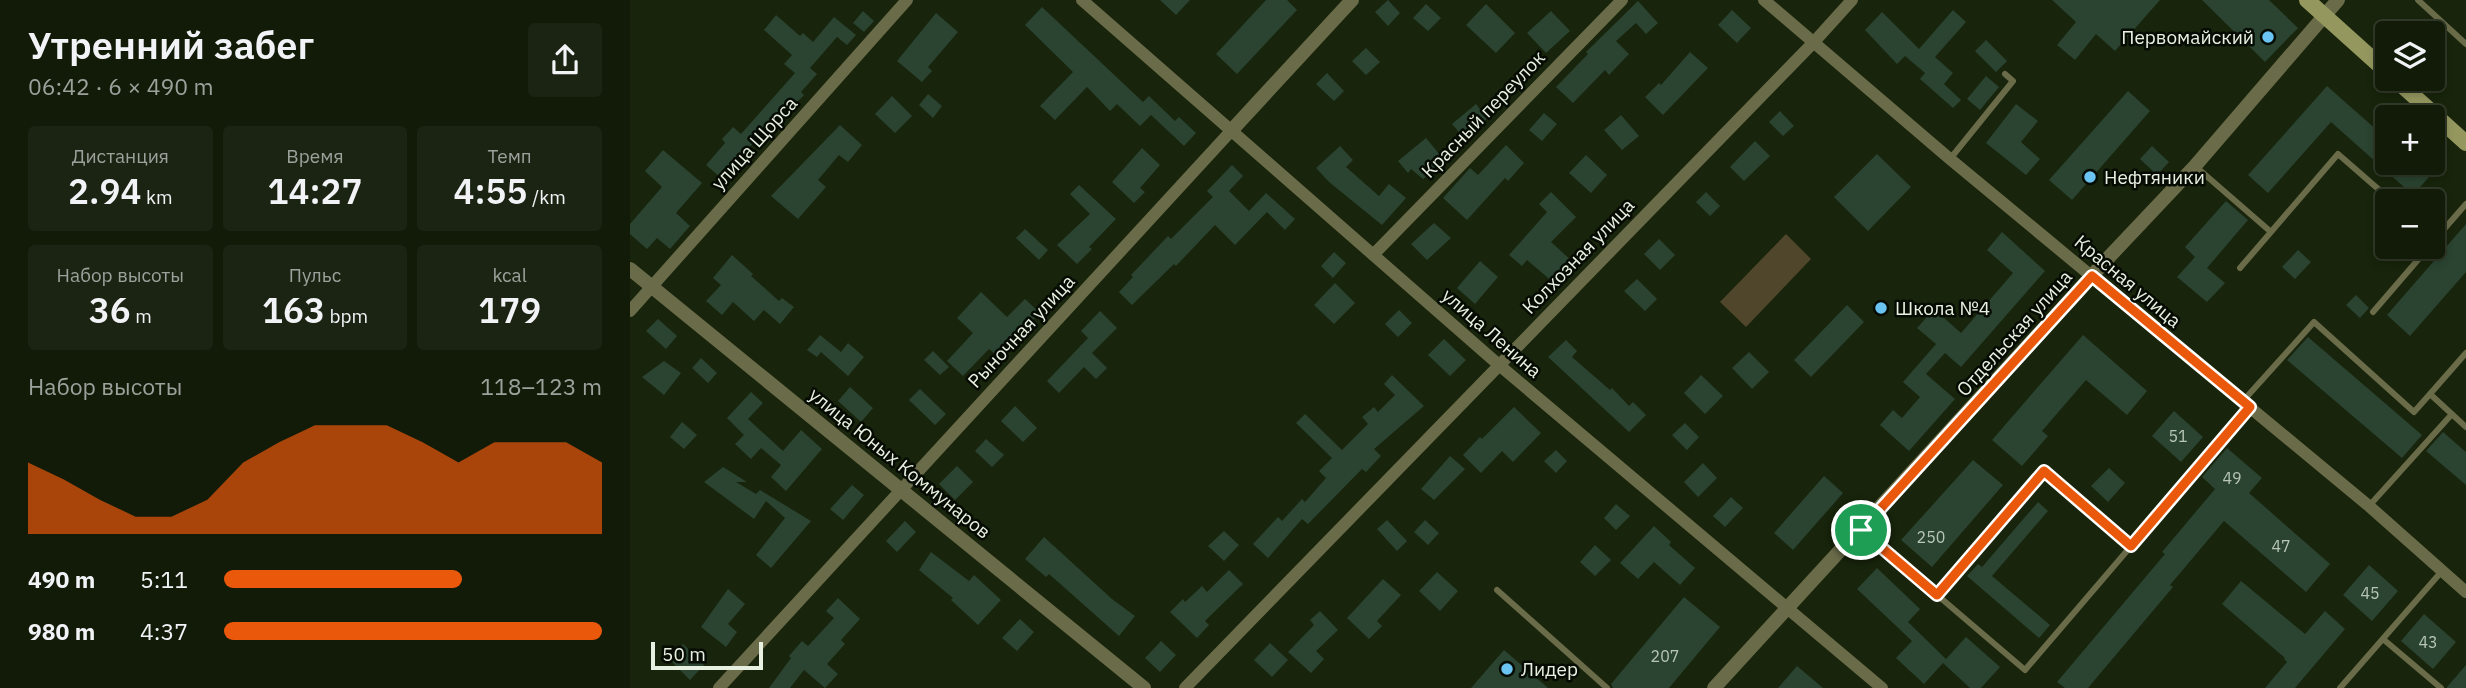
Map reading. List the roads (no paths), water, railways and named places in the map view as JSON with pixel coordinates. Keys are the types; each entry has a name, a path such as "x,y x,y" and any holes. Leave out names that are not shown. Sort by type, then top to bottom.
{"main road":[{"path":"2307,0 2375,61"},
{"path":"2408,91 2466,143"}],"street":[{"name":"улица Щорса","path":"630,311 907,0"},
{"name":"улица Ленина","path":"1082,0 1499,365 1882,688"},
{"name":"Рыночная улица","path":"719,688 1352,0"},
{"name":"Красный переулок","path":"1373,256 1622,0"},
{"name":"Красная улица","path":"1764,0 1950,159 2369,506 2466,592"},
{"name":"Колхозная улица","path":"1185,688 1852,0"},
{"name":"Отдельская улица","path":"1714,688 2195,166 2338,0"},
{"name":"улица Юных Коммунаров","path":"630,268 1144,688"}],"lane":[{"path":"2418,0 2466,44"},
{"path":"1950,159 2013,81 2005,74"},
{"path":"2240,268 2338,154 2378,189"},
{"path":"2195,166 2271,232"},
{"path":"2445,227 2466,204"},
{"path":"2373,312 2417,259"},
{"path":"1861,530 2025,670 2315,322 2414,412 2466,353"},
{"path":"2430,394 2466,427"},
{"path":"2369,506 2452,414"},
{"path":"1937,595 2044,471 2131,546"},
{"path":"2340,688 2442,571"},
{"path":"1497,590 1607,688"},
{"path":"2383,639 2441,688"}],"place":[{"name":"Первомайский","path":"2268,37"},
{"name":"Нефтяники","path":"2090,177"},
{"name":"Школа №4","path":"1881,308"},
{"name":"Лидер","path":"1507,669"}]}
